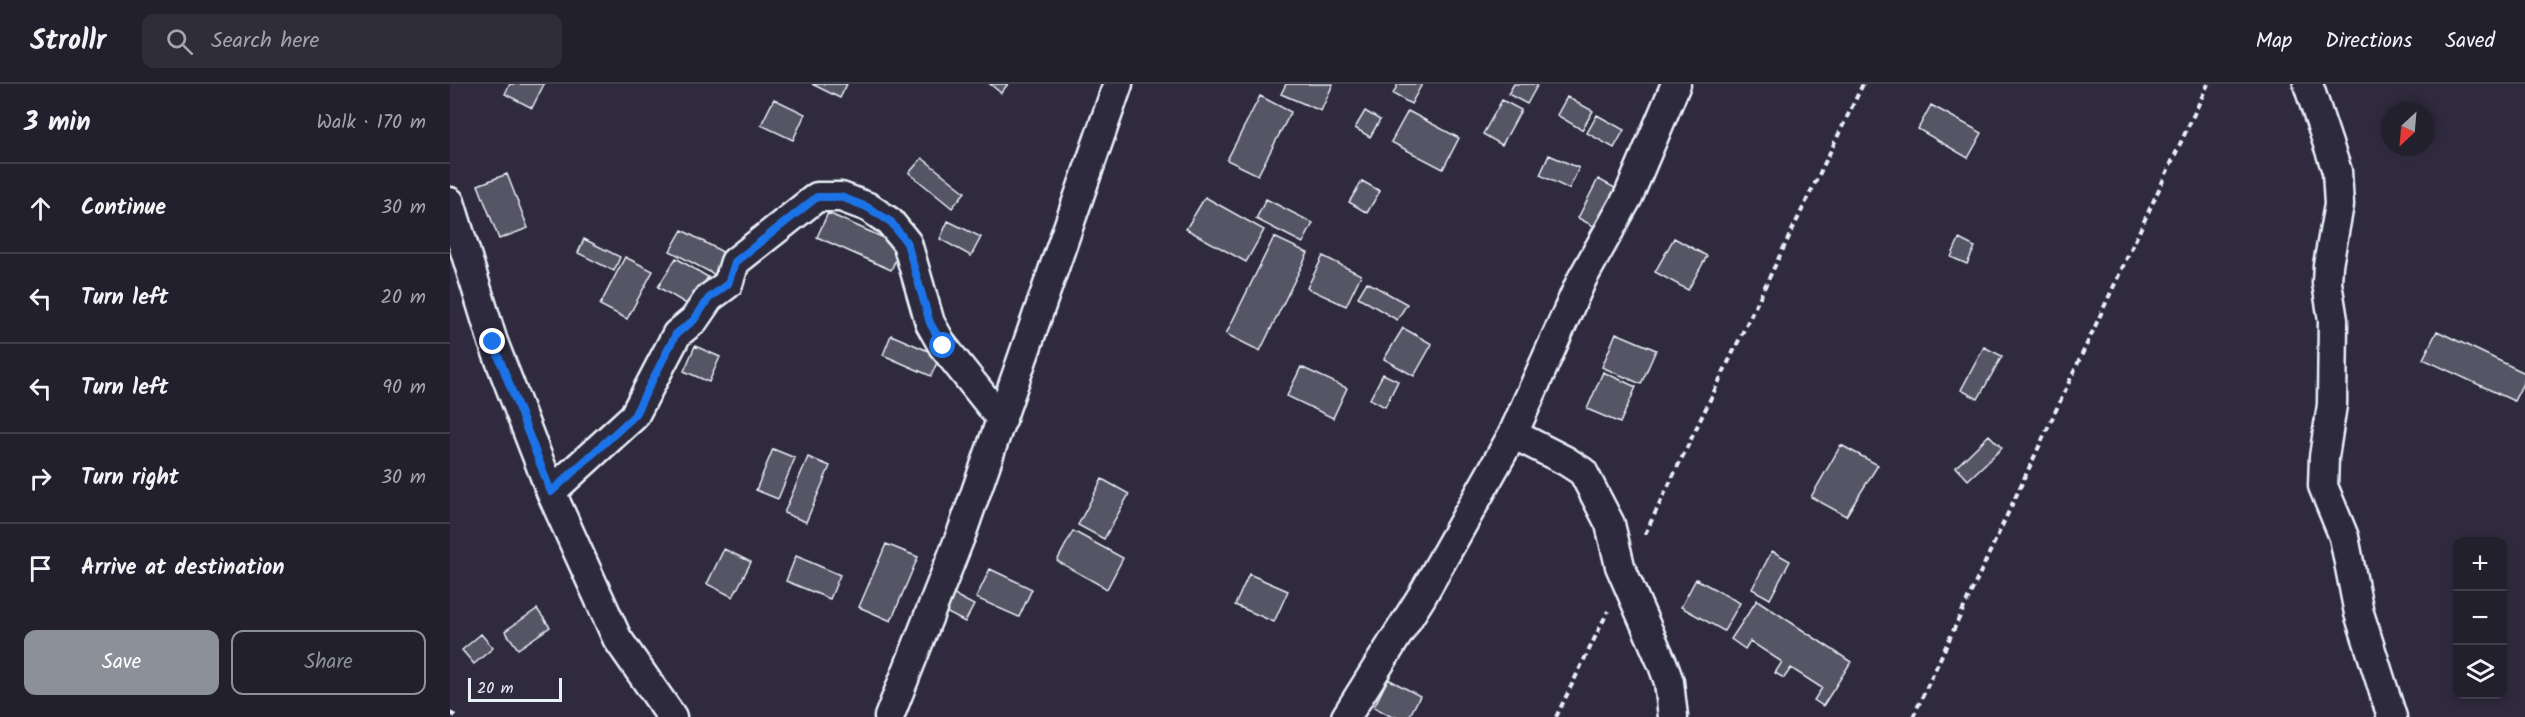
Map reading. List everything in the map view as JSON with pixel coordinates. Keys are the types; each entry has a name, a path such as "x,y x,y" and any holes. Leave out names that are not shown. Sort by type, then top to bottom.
{"street":[{"path":"889,717 962,532 1118,84"},
{"path":"1346,717 1422,596 1512,434 1582,279 1628,197 1676,84"},
{"path":"2308,84 2337,171 2338,205 2327,283 2332,320 2332,405 2324,457 2324,486 2344,537 2359,613 2392,717"},
{"path":"551,492 634,416 676,334 694,320 709,298 728,284 735,262 817,197 841,197 867,207 891,222 907,243 930,323 943,346 1002,420"},
{"path":"450,202 493,342 551,492 616,638 672,717"},
{"path":"1512,434 1566,460 1583,472 1610,524 1614,548 1663,665 1669,682 1673,717"}],"path":[{"path":"1556,717 1863,84"},
{"path":"1913,717 2208,84"},
{"path":"450,713 458,717"}],"building":[{"path":"510,84 544,84 532,108 505,94"},
{"path":"812,84 847,84 840,98"},
{"path":"990,84 1008,84 1001,93"},
{"path":"1286,84 1333,84 1321,111 1281,94"},
{"path":"1398,84 1422,84 1411,104 1393,94"},
{"path":"1514,84 1538,84 1527,104 1508,94"},
{"path":"1260,96 1291,112 1258,175 1227,160"},
{"path":"1567,97 1593,111 1582,130 1557,115"},
{"path":"774,99 805,114 793,140 761,125"},
{"path":"1502,100 1521,110 1502,145 1483,134"},
{"path":"1931,105 1982,133 1968,158 1918,129"},
{"path":"1365,111 1380,120 1370,137 1355,128"},
{"path":"1408,111 1459,138 1443,169 1391,142"},
{"path":"1597,115 1624,130 1614,148 1587,133"},
{"path":"1549,155 1579,168 1569,189 1540,175"},
{"path":"922,158 965,192 952,208 909,173"},
{"path":"507,174 528,228 499,239 478,185"},
{"path":"1598,179 1617,189 1597,228 1578,218"},
{"path":"1362,181 1380,191 1367,213 1349,202"},
{"path":"1205,197 1264,230 1246,262 1186,229"},
{"path":"1266,199 1313,223 1303,243 1256,219"},
{"path":"828,213 902,246 891,270 817,237"},
{"path":"948,221 981,237 971,256 940,239"},
{"path":"682,230 732,257 721,278 670,251"},
{"path":"1274,237 1308,253 1260,351 1226,334"},
{"path":"1674,238 1707,256 1688,290 1655,272"},
{"path":"584,239 620,257 614,271 578,253"},
{"path":"1959,239 1975,247 1967,264 1951,257"},
{"path":"1323,256 1361,275 1346,306 1307,288"},
{"path":"625,257 653,271 627,319 600,305"},
{"path":"676,258 708,277 690,306 658,287"},
{"path":"1367,282 1407,304 1397,320 1358,297"},
{"path":"1403,328 1432,344 1414,376 1384,359"},
{"path":"2437,331 2525,373 2525,379 2514,401 2423,359"},
{"path":"1616,333 1656,350 1641,384 1602,367"},
{"path":"891,335 940,356 931,376 883,355"},
{"path":"695,346 720,357 709,382 684,371"},
{"path":"1984,347 2002,356 1978,399 1961,390"},
{"path":"1301,367 1347,388 1333,418 1287,396"},
{"path":"1603,372 1636,387 1620,423 1587,409"},
{"path":"1383,374 1398,381 1385,407 1370,399"},
{"path":"1989,435 2002,448 1968,480 1956,467"},
{"path":"1841,445 1878,465 1846,516 1811,497"},
{"path":"773,449 795,458 778,499 756,490"},
{"path":"808,457 830,466 806,522 784,513"},
{"path":"1102,479 1129,494 1104,539 1078,525"},
{"path":"1073,531 1123,558 1107,589 1057,561"},
{"path":"886,544 918,557 891,621 859,607"},
{"path":"724,549 751,562 733,597 707,584"},
{"path":"1772,551 1790,561 1770,599 1752,589"},
{"path":"796,556 840,575 830,599 786,581"},
{"path":"990,569 1032,589 1019,617 976,598"},
{"path":"1249,574 1288,591 1274,622 1235,605"},
{"path":"1696,579 1740,603 1724,631 1681,607"},
{"path":"949,592 974,605 965,622 940,609"},
{"path":"1757,600 1851,662 1823,706 1814,700 1822,688 1791,668 1784,678 1775,673 1782,662 1750,641 1745,649 1731,639"},
{"path":"537,609 550,627 518,649 505,631"},
{"path":"481,634 493,648 474,664 462,650"},
{"path":"1388,679 1420,696 1409,717 1392,717 1374,707"}],"route":[{"path":"493,342 551,492 634,416 676,334 694,320 709,298 728,284 735,262 817,197 841,197 867,207 891,222 907,243 930,323 943,346"}]}
